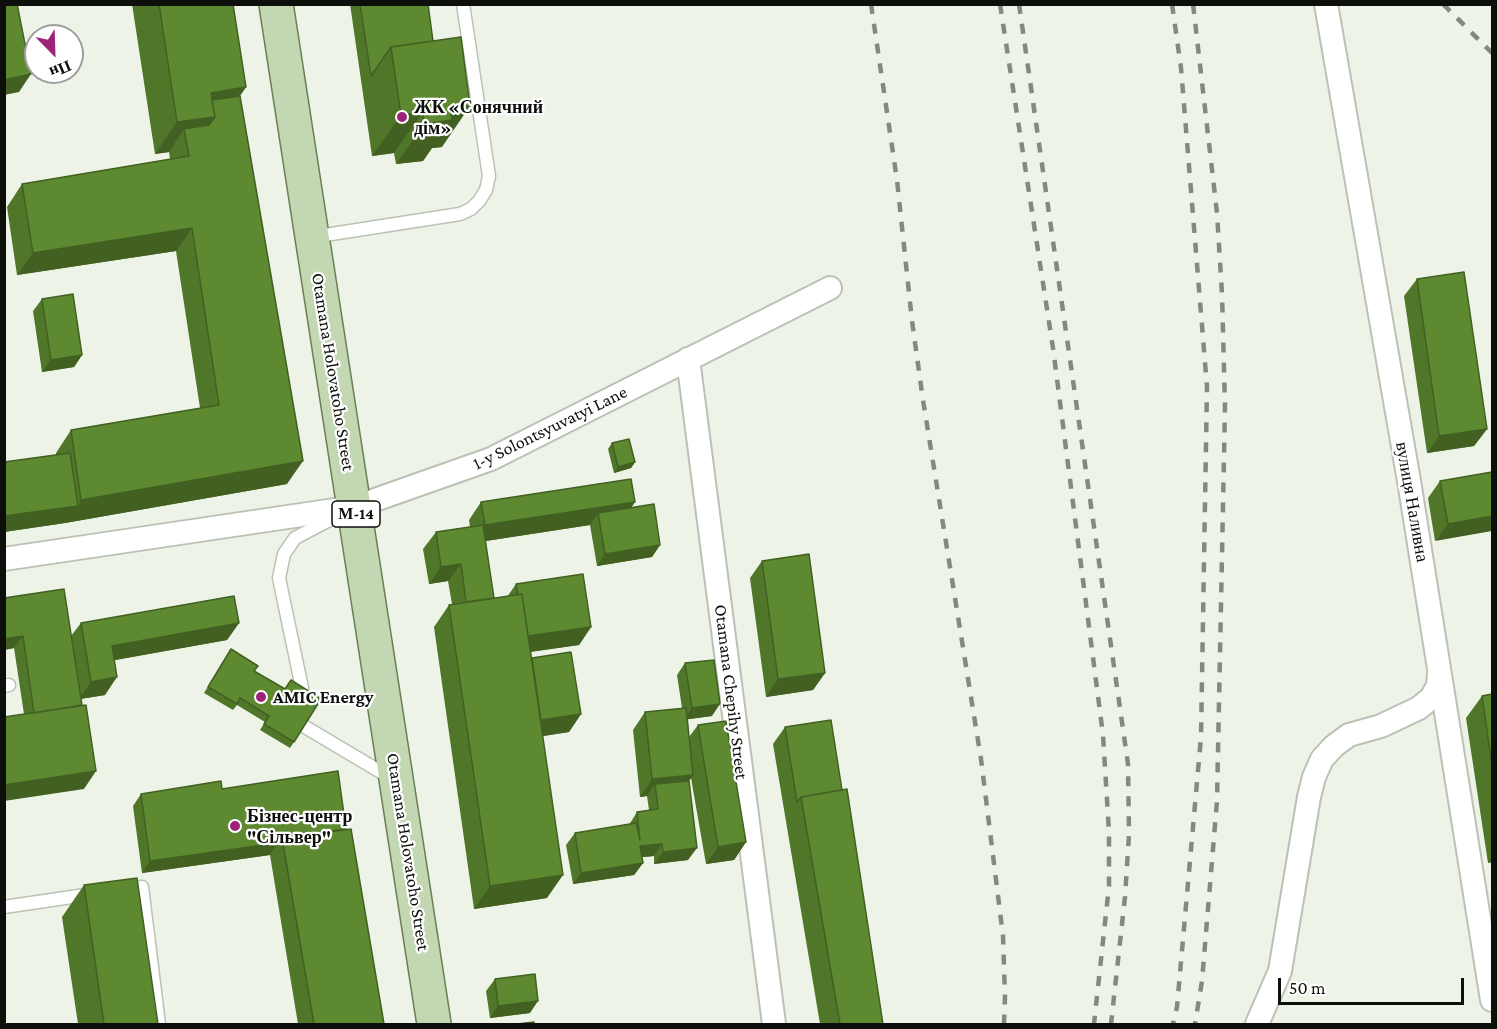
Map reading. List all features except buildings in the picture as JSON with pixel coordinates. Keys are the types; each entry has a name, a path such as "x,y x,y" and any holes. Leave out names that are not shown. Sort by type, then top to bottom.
{"main road":[{"name":"Otamana Holovatoho Street","path":"276,4 434,1024"}],"street":[{"name":"вулиця Наливна","path":"1326,4 1440,669 1492,1000"},
{"name":"1-y Solontsyuvatyi Lane","path":"4,559 355,507 491,459 830,288"},
{"name":"Otamana Chepihy Street","path":"688,359 774,1024"},
{"path":"1257,1024 1280,971 1309,797 1322,759 1349,735 1381,726 1419,708 1431,698 1438,686 1440,669"}],"lane":[{"path":"311,237 460,214 471,209 479,201 486,190 489,176 463,4"},
{"path":"355,507 295,538 284,554 279,578 302,688 285,715 397,782"},
{"path":"4,907 142,887 159,1024"}],"railway":[{"path":"871,4 897,180 923,400 981,759 1003,936 1004,1024"},
{"path":"1000,4 1053,348 1103,735 1109,832 1109,886 1094,1024"},
{"path":"1019,4 1128,764 1129,835 1125,897 1111,1024"},
{"path":"1172,4 1181,68 1207,387 1201,737 1177,1007 1173,1024"},
{"path":"1193,4 1217,213 1225,407 1217,801 1202,981 1195,1024"},
{"path":"1443,4 1492,53"}],"place":[{"name":"ЖК «Сонячний дім»","path":"402,117"},
{"name":"AMIC Energy","path":"261,697"},
{"name":"Бізнес-центр \"Сільвер\"","path":"235,826"}]}
